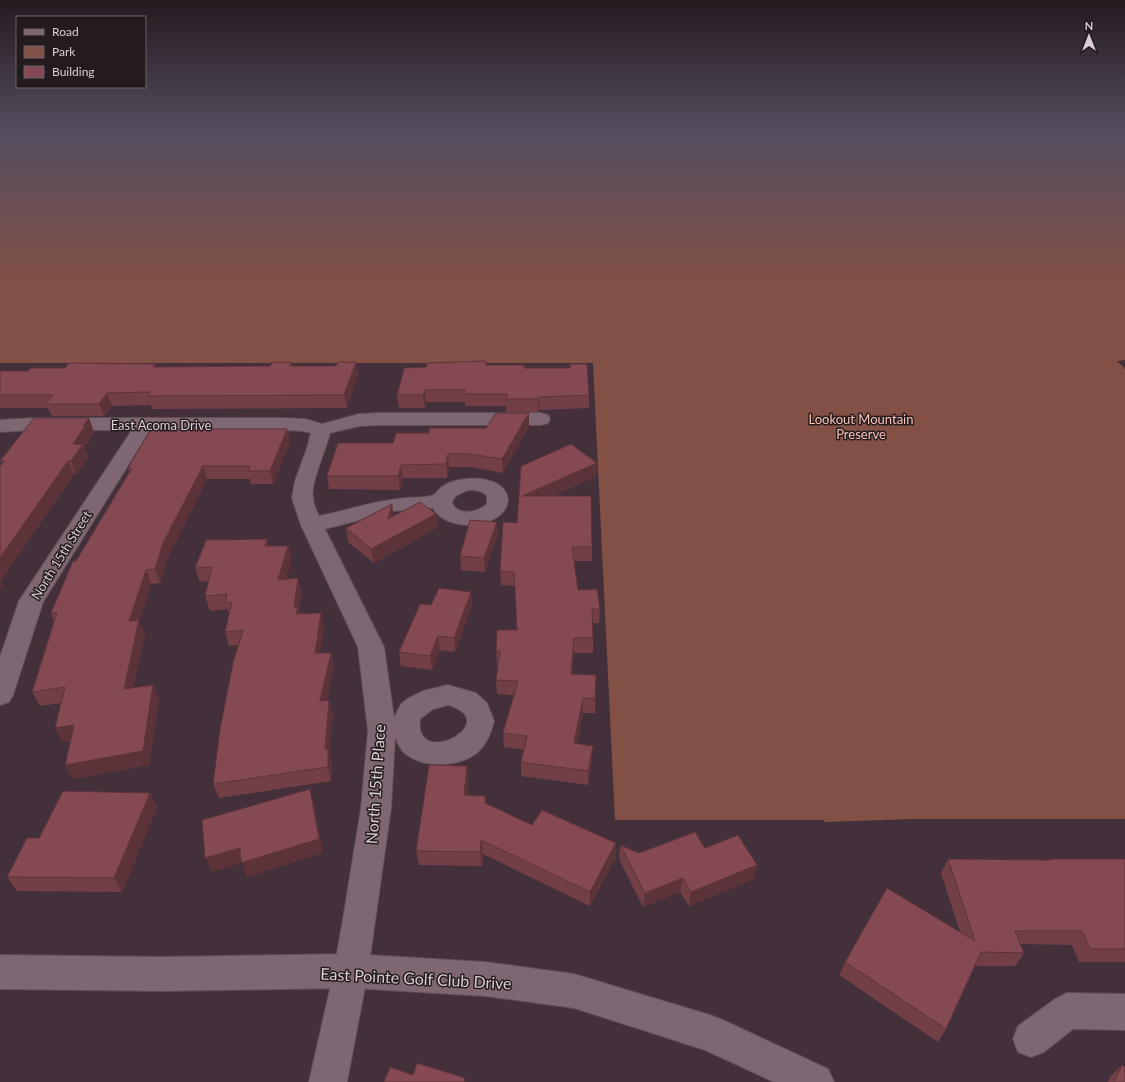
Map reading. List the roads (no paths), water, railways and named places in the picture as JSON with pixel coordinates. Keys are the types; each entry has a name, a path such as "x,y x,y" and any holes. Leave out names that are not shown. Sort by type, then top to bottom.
{"street":[{"path":"321,430 359,420 378,419 541,419"},
{"name":"East Acoma Drive","path":"0,426 33,424 283,424 305,425 321,430"},
{"name":"North 15th Street","path":"0,695 31,601 144,425"},
{"name":"North 15th Place","path":"321,430 302,498 312,525 371,647 394,730 376,808 351,971 328,1082"},
{"path":"312,525 394,505 441,501"},
{"name":"East Pointe Golf Club Drive","path":"0,972 162,974 351,971 485,979 574,991 710,1033 815,1082"},
{"path":"1031,1039 1067,1011 1125,1012"}],"park label":[{"name":"Lookout Mountain Preserve","path":"861,426"}]}
